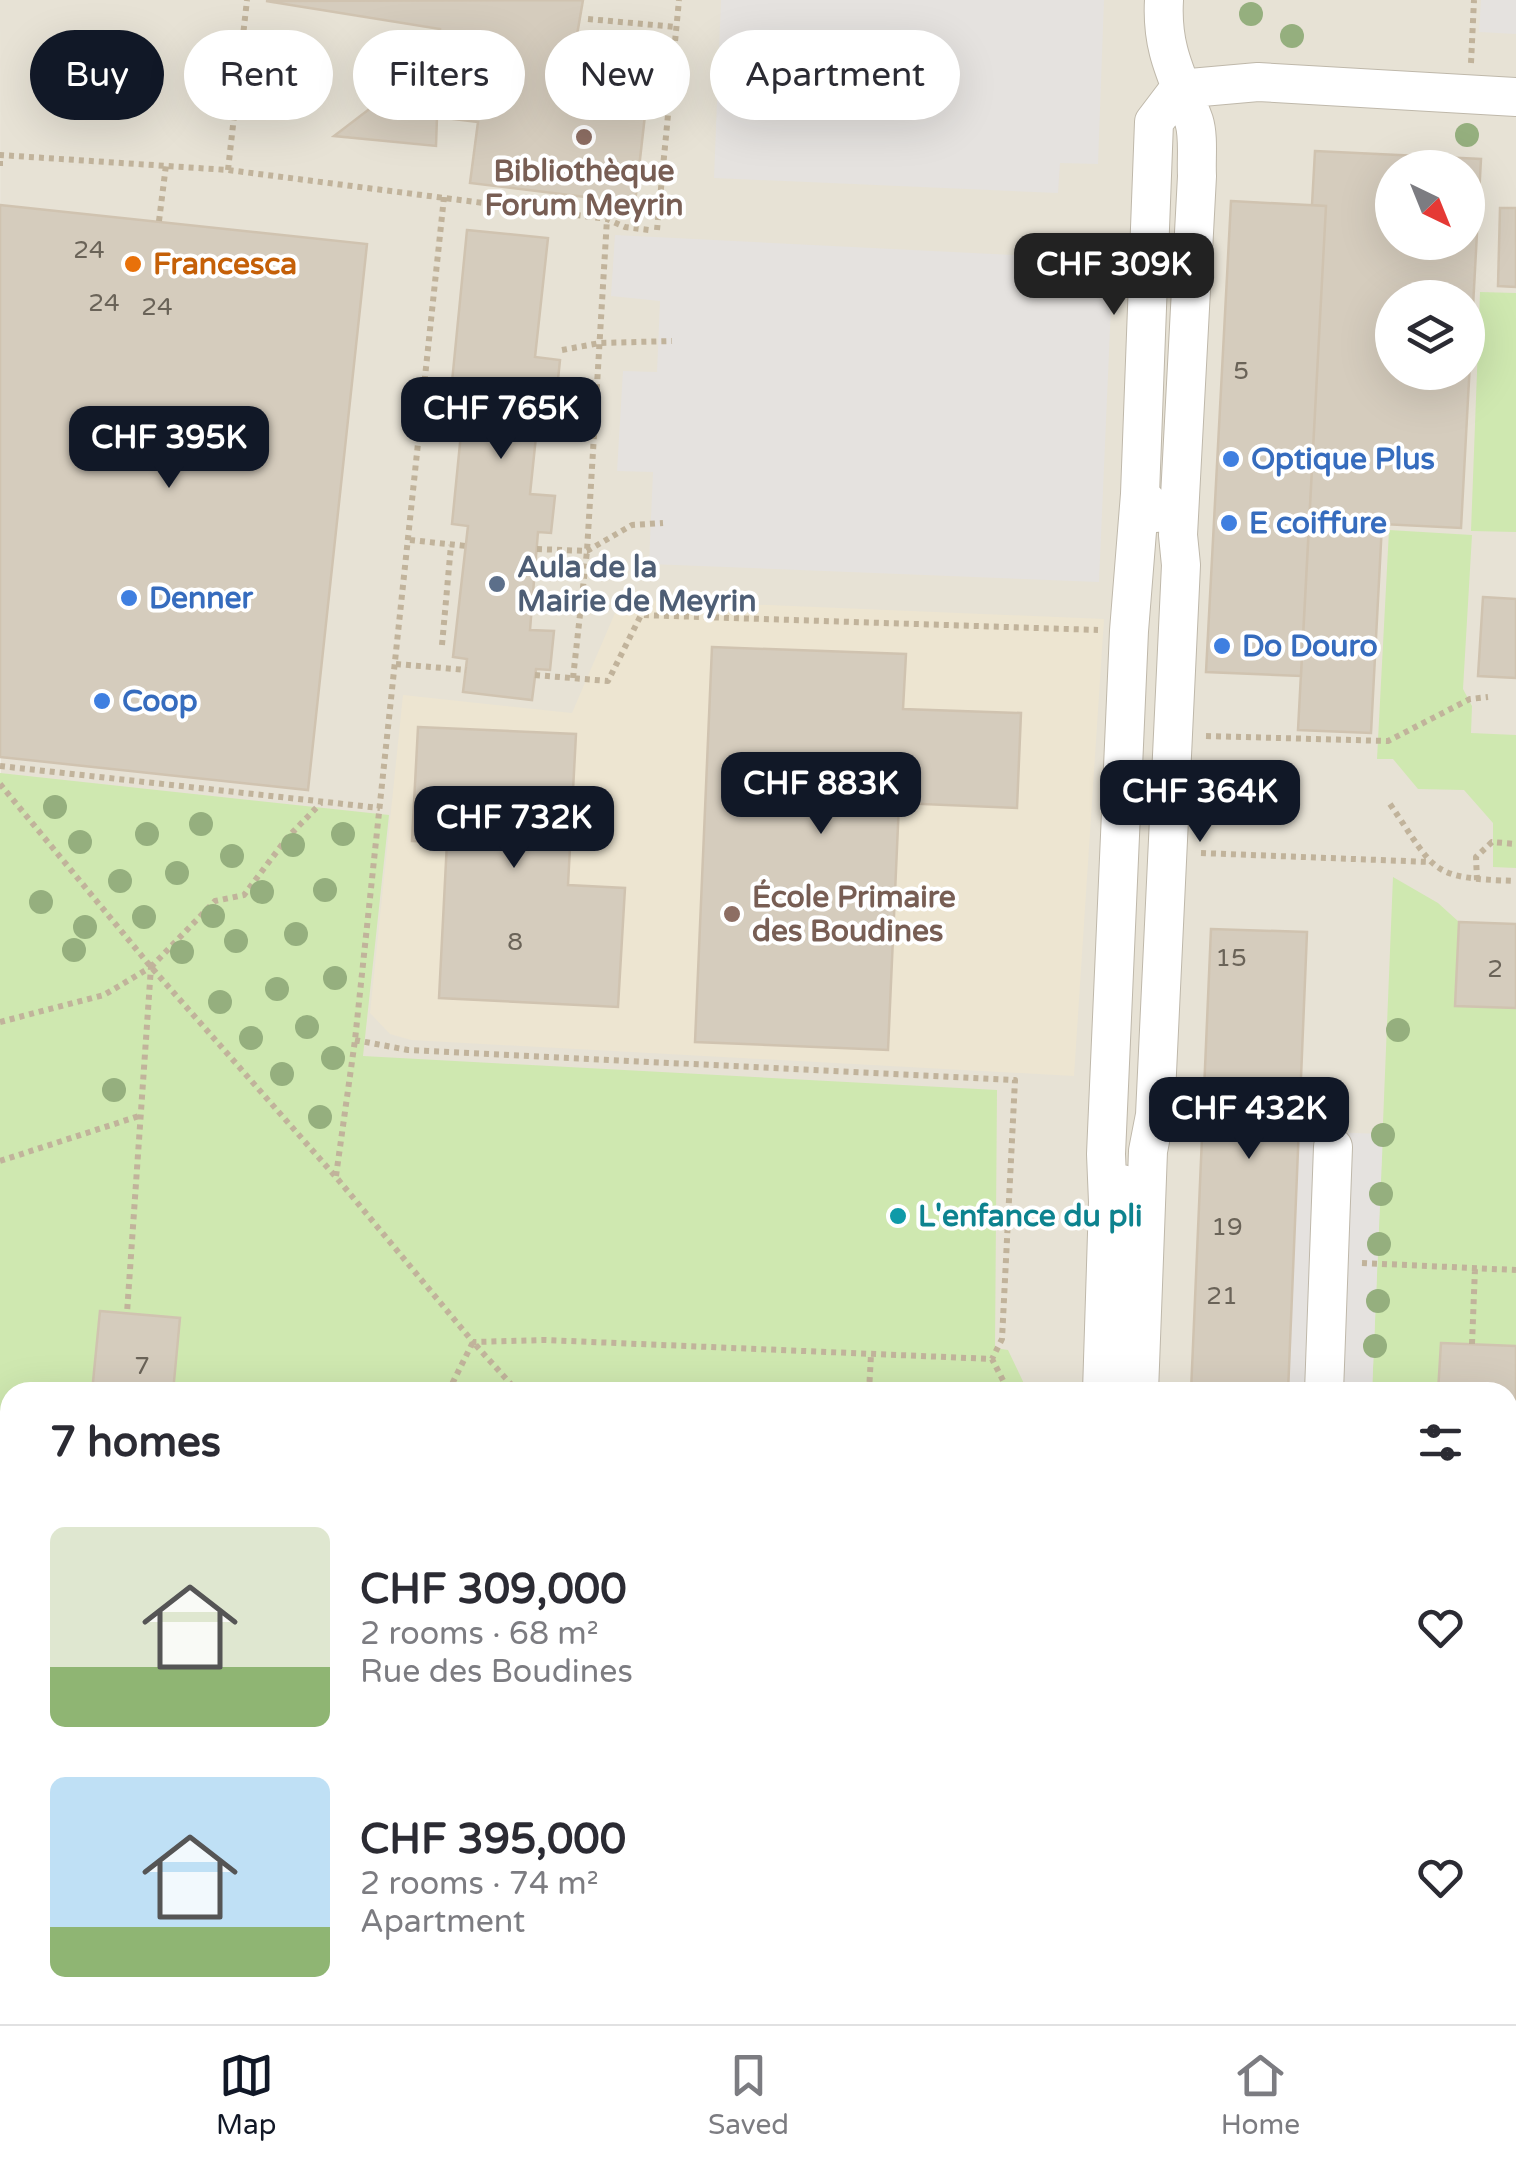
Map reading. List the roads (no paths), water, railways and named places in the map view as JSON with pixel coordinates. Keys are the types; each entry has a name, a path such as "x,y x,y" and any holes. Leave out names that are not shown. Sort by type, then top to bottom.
{"street":[{"path":"1139,1382 1197,176 1195,125 1178,89 1164,34 1164,0"},
{"path":"1102,1382 1108,1116 1140,494 1154,122 1178,89 1258,82 1516,97"},
{"path":"1140,494 1178,535"},
{"path":"1324,1382 1333,1147"},
{"path":"1108,1202 1148,1151"}],"place":[{"name":"Bibliothèque Forum Meyrin","path":"584,137"},
{"name":"Francesca","path":"133,264"},
{"name":"Optique Plus","path":"1231,459"},
{"name":"E coiffure","path":"1229,523"},
{"name":"Aula de la Mairie de Meyrin","path":"497,584"},
{"name":"Denner","path":"129,598"},
{"name":"Do Douro","path":"1222,646"},
{"name":"Coop","path":"102,701"},
{"name":"École Primaire des Boudines","path":"732,914"},
{"name":"L'enfance du pli","path":"898,1216"}]}
